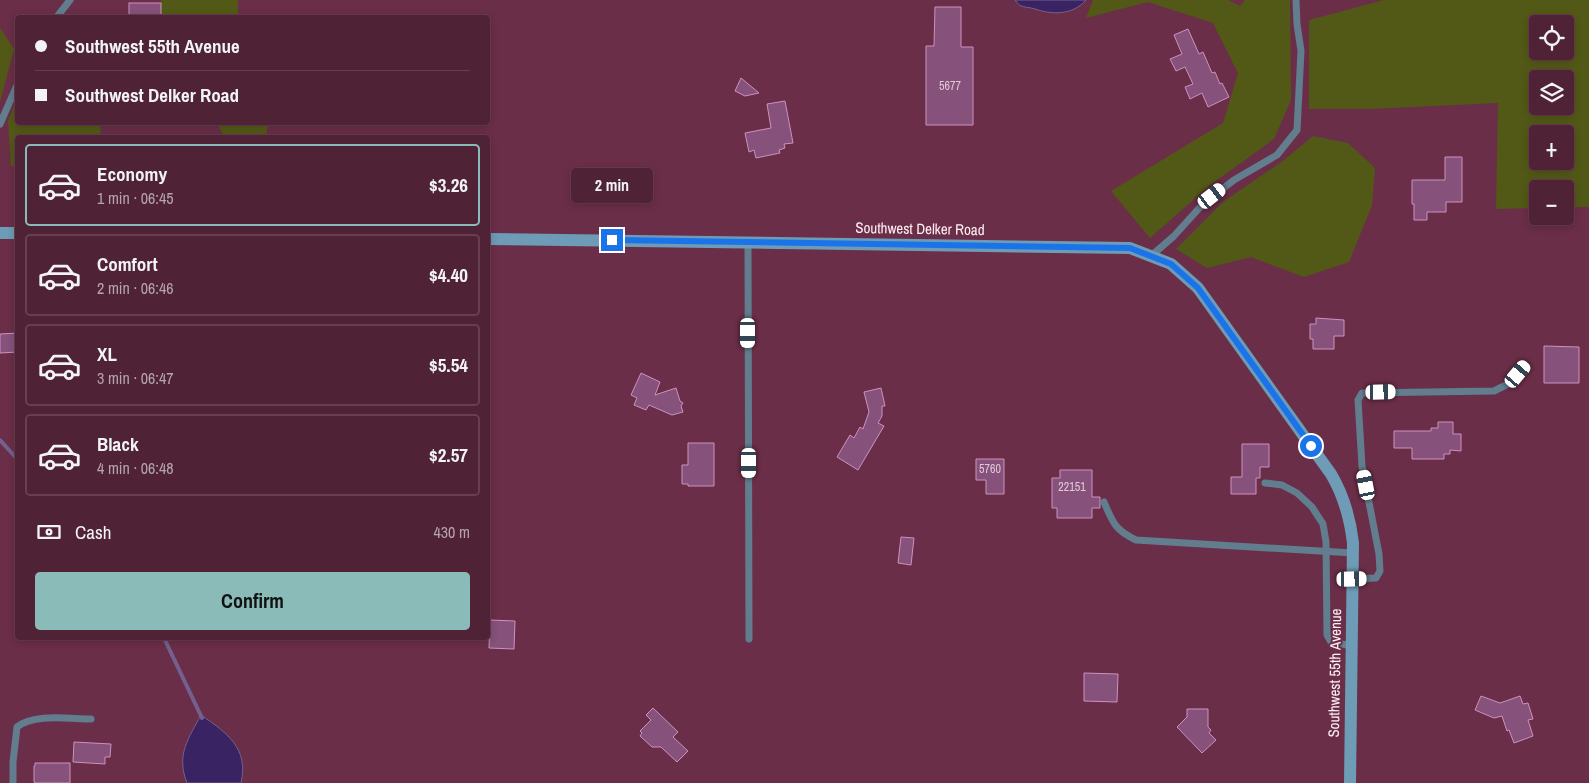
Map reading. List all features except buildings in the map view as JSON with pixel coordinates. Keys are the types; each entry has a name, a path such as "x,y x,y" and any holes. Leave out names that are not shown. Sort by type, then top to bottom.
{"street":[{"path":"0,233 15,233"},
{"name":"Southwest Delker Road","path":"490,239 1130,248 1171,264 1198,288 1281,404"},
{"name":"Southwest 55th Avenue","path":"1281,404 1341,491 1351,528 1353,553 1350,783"}],"lane":[{"path":"58,15 70,0"},
{"path":"1151,256 1174,236 1202,205 1234,180 1277,155 1298,130 1301,51 1296,0"},
{"path":"0,124 15,90"},
{"path":"748,242 750,640"},
{"path":"1352,579 1376,578 1380,572 1379,554 1362,466 1358,400 1362,392 1494,390 1512,382 1525,367"},
{"path":"1265,483 1282,485 1297,493 1312,507 1323,524 1326,552 1328,635 1331,642 1352,646"},
{"path":"1104,502 1113,524 1122,533 1136,540 1353,553"},
{"path":"13,783 17,727 27,720 91,719"}],"green space":[{"path":"161,0 238,0 238,15 161,15"},
{"path":"1093,0 1228,0 1240,6 1245,0 1290,0 1291,100 1274,139 1209,186 1150,238 1111,191 1223,123 1238,73 1213,23 1148,2 1086,18"},
{"path":"1384,0 1589,0 1589,207 1574,207 1574,180 1529,180 1529,208 1496,209 1498,103 1369,109 1309,109 1309,20"},
{"path":"0,28 14,49 0,102"},
{"path":"15,102 15,125 100,125 101,135 15,135 15,167 11,166 8,121"},
{"path":"218,125 268,125 266,135 223,135"},
{"path":"1313,136 1348,143 1375,168 1372,205 1349,262 1304,277 1251,257 1207,268 1176,249 1223,202 1284,160"}],"shaded area":[{"path":"1015,0 1086,0 1075,9 1056,13 1024,7"},
{"path":"201,715 227,735 239,751 243,771 241,783 187,783 184,773 183,756 188,740"}],"waterway":[{"path":"0,440 15,457"},
{"path":"165,640 202,718"}],"route":[{"path":"612,240 1130,248 1171,264 1198,288 1311,446"}]}
